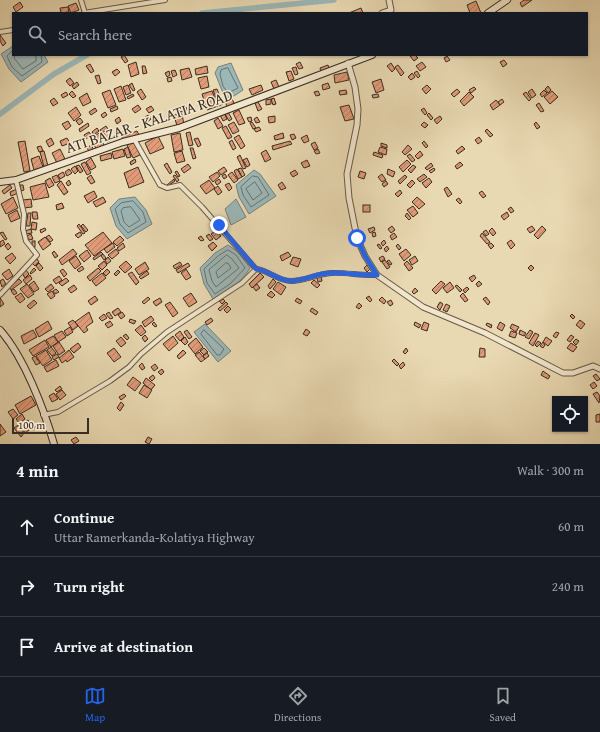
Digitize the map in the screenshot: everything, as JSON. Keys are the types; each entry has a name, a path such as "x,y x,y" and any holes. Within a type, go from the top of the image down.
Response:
{"main road":[{"path":"489,12 507,0"},
{"name":"ATI BAZAR - KALATIA ROAD","path":"0,182 16,180 134,139 179,128 369,56"},
{"path":"0,330 8,339 26,371 54,444"}],"street":[{"path":"81,0 84,12"},
{"path":"90,12 165,0"},
{"path":"385,12 391,10 388,0"},
{"path":"0,32 12,30"},
{"path":"348,63 355,87 358,109 357,125 346,174 349,198 357,238 365,256 377,275 423,307 496,338 563,373 573,373 593,366 600,369"},
{"path":"134,139 160,185 167,188 180,185 212,217 256,269 261,269 283,280 292,281 328,273 345,272 377,275"},
{"path":"0,295 37,255 26,241 23,229 24,214 16,180"},
{"path":"43,415 58,412 110,381 129,367 141,354 168,332 242,283 256,269"}],"water":[{"path":"12,47 12,56 45,56 48,62 21,82 9,69 1,54"},
{"path":"231,63 243,90 234,96 225,98 215,73 218,67"},
{"path":"254,170 260,174 276,196 249,214 239,197 236,185"},
{"path":"135,197 146,210 152,224 127,239 116,226 110,208 119,199"},
{"path":"236,199 246,217 231,225 225,209"},
{"path":"228,245 238,252 250,268 235,285 216,299 213,299 204,284 200,268 215,253"},
{"path":"205,324 231,351 218,362 194,332"}],"building":[{"path":"524,0 532,0 522,7 520,3"},
{"path":"476,1 481,12 470,12 467,5"},
{"path":"20,2 23,7 16,12 13,7"},
{"path":"76,3 79,10 71,12 68,6"},
{"path":"68,7 69,12 61,12 60,8"},
{"path":"361,8 363,12 351,12"},
{"path":"0,35 6,43 3,46 0,41"},
{"path":"125,56 128,61 125,63 121,57"},
{"path":"410,56 416,56 418,58 414,61"},
{"path":"447,56 450,60 446,62 444,58"},
{"path":"504,60 507,64 503,67 500,62"},
{"path":"136,62 139,74 131,77 128,65"},
{"path":"300,62 303,68 299,69 296,64"},
{"path":"422,62 426,67 420,71 416,66"},
{"path":"391,63 395,69 392,72 387,66"},
{"path":"90,64 94,71 91,73 86,66"},
{"path":"328,65 329,69 321,72 320,68"},
{"path":"398,65 404,73 401,76 395,67"},
{"path":"142,66 145,66 147,73 143,74"},
{"path":"207,66 208,73 196,75 195,69"},
{"path":"296,67 298,74 295,75 292,68"},
{"path":"189,68 192,77 182,80 180,70"},
{"path":"117,69 120,72 115,76 112,72"},
{"path":"175,70 177,75 173,77 171,71"},
{"path":"169,71 170,75 167,77 165,73"},
{"path":"291,71 294,79 289,81 286,72"},
{"path":"417,71 420,76 418,78 414,73"},
{"path":"347,72 349,80 335,83 334,75"},
{"path":"412,73 415,77 411,80 408,77"},
{"path":"99,75 101,83 98,84 95,76"},
{"path":"207,76 209,87 201,89 198,78"},
{"path":"171,77 172,81 168,82 167,78"},
{"path":"70,78 74,83 70,86 66,81"},
{"path":"381,79 384,90 376,93 372,82"},
{"path":"276,80 279,87 274,89 271,82"},
{"path":"77,82 79,85 74,89 72,86"},
{"path":"132,83 135,90 133,91 129,85"},
{"path":"328,83 330,88 323,90 322,85"},
{"path":"128,85 131,93 126,95 123,87"},
{"path":"261,85 263,90 252,95 249,89"},
{"path":"427,85 431,89 426,94 422,89"},
{"path":"121,86 126,100 119,102 114,89"},
{"path":"548,86 551,90 548,93 545,89"},
{"path":"474,87 476,89 471,93 469,90"},
{"path":"141,89 146,97 142,100 137,92"},
{"path":"217,89 223,104 219,106 213,90"},
{"path":"457,89 460,92 454,97 451,94"},
{"path":"532,89 536,95 532,98 528,92"},
{"path":"110,90 116,105 108,108 102,93"},
{"path":"346,90 347,94 340,95 339,91"},
{"path":"544,90 547,93 542,97 540,94"},
{"path":"72,91 76,96 73,98 69,94"},
{"path":"212,91 218,106 207,110 202,94"},
{"path":"318,91 320,95 316,96 314,92"},
{"path":"552,91 558,97 550,104 544,97"},
{"path":"66,92 68,95 63,98 61,95"},
{"path":"469,92 474,97 464,106 460,101"},
{"path":"526,92 531,99 529,101 523,94"},
{"path":"87,93 91,102 83,106 79,98"},
{"path":"133,94 134,96 128,99 127,97"},
{"path":"378,94 379,97 373,98 372,95"},
{"path":"54,98 58,103 53,106 50,101"},
{"path":"274,98 276,104 273,105 271,99"},
{"path":"232,99 235,105 228,108 225,102"},
{"path":"271,99 271,104 266,105 266,100"},
{"path":"502,99 504,102 500,105 498,102"},
{"path":"496,100 500,105 493,110 490,105"},
{"path":"258,102 262,109 258,111 255,103"},
{"path":"539,103 544,111 541,112 536,105"},
{"path":"138,105 141,109 135,113 132,109"},
{"path":"349,105 354,119 345,121 340,107"},
{"path":"117,106 118,109 111,112 110,109"},
{"path":"151,106 154,110 149,113 146,109"},
{"path":"76,107 81,115 74,121 68,113"},
{"path":"186,107 187,111 180,112 179,109"},
{"path":"95,108 97,111 91,115 89,112"},
{"path":"424,108 427,113 425,115 421,110"},
{"path":"239,110 245,123 239,125 233,113"},
{"path":"105,112 107,115 103,118 101,115"},
{"path":"228,112 232,119 229,121 225,114"},
{"path":"224,113 227,119 223,121 220,115"},
{"path":"429,113 433,118 431,120 427,115"},
{"path":"182,114 184,125 177,126 174,115"},
{"path":"148,115 151,119 147,122 144,118"},
{"path":"275,116 275,122 269,123 268,117"},
{"path":"440,116 442,119 437,124 434,120"},
{"path":"119,117 121,121 117,124 115,120"},
{"path":"251,117 252,121 249,122 247,118"},
{"path":"257,117 260,122 256,123 254,119"},
{"path":"80,118 83,122 79,125 76,121"},
{"path":"218,118 223,126 218,129 214,121"},
{"path":"68,121 71,126 66,130 62,124"},
{"path":"234,122 239,131 233,134 228,125"},
{"path":"252,122 256,128 253,129 250,123"},
{"path":"424,122 428,125 425,128 421,125"},
{"path":"536,122 540,127 537,129 534,124"},
{"path":"88,123 89,126 80,132 79,129"},
{"path":"106,126 108,129 102,133 100,130"},
{"path":"226,126 232,137 228,139 222,128"},
{"path":"259,127 261,130 256,132 254,129"},
{"path":"97,128 99,131 94,135 92,132"},
{"path":"487,129 493,135 490,137 485,131"},
{"path":"125,131 126,134 121,136 120,133"},
{"path":"137,131 139,135 123,141 122,137"},
{"path":"89,132 91,135 86,139 84,135"},
{"path":"107,132 111,140 107,142 103,135"},
{"path":"190,132 193,145 189,146 186,133"},
{"path":"99,133 103,139 98,142 95,136"},
{"path":"180,133 183,150 174,152 171,135"},
{"path":"283,133 284,138 275,140 274,136"},
{"path":"294,134 296,138 292,140 290,135"},
{"path":"239,135 245,146 241,149 234,138"},
{"path":"307,135 309,141 304,143 301,138"},
{"path":"158,136 164,148 150,154 145,143"},
{"path":"479,137 482,141 478,144 475,140"},
{"path":"51,138 54,144 49,147 46,141"},
{"path":"67,138 70,143 62,146 60,141"},
{"path":"198,138 201,145 198,147 194,139"},
{"path":"232,140 236,148 233,150 229,142"},
{"path":"25,141 30,171 24,172 18,142"},
{"path":"102,141 104,145 97,150 94,145"},
{"path":"290,141 292,144 273,150 272,146"},
{"path":"424,141 428,146 426,148 422,143"},
{"path":"134,142 140,155 133,158 127,145"},
{"path":"315,142 318,148 314,150 311,144"},
{"path":"381,143 387,145 387,148 381,146"},
{"path":"91,145 94,150 90,153 87,148"},
{"path":"408,145 412,149 405,155 402,152"},
{"path":"41,146 43,151 39,152 37,147"},
{"path":"462,146 465,149 458,154 456,151"},
{"path":"128,147 131,157 127,158 124,149"},
{"path":"380,147 387,149 386,155 378,152"},
{"path":"190,148 193,148 196,158 193,159"},
{"path":"60,149 65,159 57,163 52,153"},
{"path":"123,149 125,156 114,159 112,152"},
{"path":"318,149 320,153 316,154 314,151"},
{"path":"266,150 271,159 265,162 261,153"},
{"path":"44,151 48,166 44,167 40,152"},
{"path":"182,151 185,161 177,163 174,153"},
{"path":"420,151 423,155 418,159 415,156"},
{"path":"374,152 383,155 382,158 373,155"},
{"path":"111,153 112,158 101,161 100,156"},
{"path":"410,154 415,160 412,162 407,156"},
{"path":"240,155 246,168 243,169 237,157"},
{"path":"39,156 43,167 34,170 31,159"},
{"path":"91,158 96,167 91,170 86,162"},
{"path":"247,158 250,165 247,167 243,160"},
{"path":"135,159 136,162 131,165 130,162"},
{"path":"307,160 310,166 304,168 301,163"},
{"path":"407,160 411,164 403,172 399,167"},
{"path":"85,162 91,173 87,175 81,164"},
{"path":"460,162 463,165 457,169 455,166"},
{"path":"167,163 172,172 170,174 164,165"},
{"path":"431,163 433,166 427,170 425,168"},
{"path":"188,164 191,168 184,173 181,169"},
{"path":"79,165 83,171 80,173 76,166"},
{"path":"413,165 416,167 411,173 408,170"},
{"path":"75,166 78,171 75,174 71,169"},
{"path":"138,167 144,182 129,188 124,173"},
{"path":"224,167 227,171 221,175 218,171"},
{"path":"241,168 245,175 242,177 238,169"},
{"path":"434,168 435,170 431,173 429,171"},
{"path":"69,169 72,173 67,176 65,172"},
{"path":"237,169 242,177 238,179 234,171"},
{"path":"388,169 395,172 393,177 387,174"},
{"path":"295,170 298,174 293,177 290,173"},
{"path":"177,171 180,176 178,177 175,172"},
{"path":"360,171 366,173 364,179 358,177"},
{"path":"63,172 65,176 60,179 58,175"},
{"path":"217,172 220,176 213,182 209,177"},
{"path":"232,172 238,180 234,183 228,175"},
{"path":"225,174 227,177 224,179 222,176"},
{"path":"382,174 386,180 382,182 378,177"},
{"path":"424,174 427,177 420,182 417,179"},
{"path":"57,175 60,181 55,183 52,177"},
{"path":"91,175 95,182 91,184 87,178"},
{"path":"175,175 179,180 177,182 173,176"},
{"path":"405,175 407,177 400,184 398,181"},
{"path":"50,178 54,185 49,188 45,181"},
{"path":"429,178 432,182 426,188 422,183"},
{"path":"174,179 175,181 168,186 167,185"},
{"path":"219,179 221,182 217,185 215,182"},
{"path":"69,180 71,184 68,186 66,183"},
{"path":"209,180 215,188 206,194 200,186"},
{"path":"412,180 415,183 410,188 407,185"},
{"path":"61,181 68,192 64,195 57,185"},
{"path":"386,181 388,184 384,187 382,184"},
{"path":"282,182 286,188 281,190 278,185"},
{"path":"45,183 49,197 33,200 30,187"},
{"path":"229,183 232,188 229,191 225,185"},
{"path":"10,185 12,188 4,194 2,191"},
{"path":"20,185 23,185 24,190 21,191"},
{"path":"218,186 222,192 218,195 214,189"},
{"path":"447,187 452,194 448,197 444,189"},
{"path":"17,189 18,193 11,196 10,192"},
{"path":"400,190 402,193 398,197 395,194"},
{"path":"94,191 97,197 88,203 84,196"},
{"path":"482,191 486,196 483,198 479,193"},
{"path":"13,197 18,208 6,214 1,204"},
{"path":"103,197 106,202 96,207 93,202"},
{"path":"417,197 425,204 419,209 412,202"},
{"path":"459,198 462,202 460,204 456,200"},
{"path":"31,199 32,207 24,208 23,200"},
{"path":"62,203 64,208 57,210 56,205"},
{"path":"363,205 370,205 370,212 363,212"},
{"path":"413,206 418,213 413,217 407,210"},
{"path":"511,207 514,211 511,213 508,209"},
{"path":"17,210 20,218 11,222 8,215"},
{"path":"32,212 37,212 38,219 33,219"},
{"path":"507,212 509,216 504,220 501,216"},
{"path":"28,213 31,213 30,226 26,226"},
{"path":"407,213 411,218 409,220 405,216"},
{"path":"32,222 37,223 36,230 31,229"},
{"path":"79,224 85,233 83,234 77,226"},
{"path":"83,224 88,230 86,232 81,226"},
{"path":"392,226 395,230 391,233 388,229"},
{"path":"532,226 535,230 530,233 527,229"},
{"path":"542,226 546,230 538,239 534,235"},
{"path":"374,227 375,230 370,233 368,229"},
{"path":"45,228 46,230 41,233 40,230"},
{"path":"492,228 496,233 493,236 489,231"},
{"path":"31,229 32,233 26,234 25,231"},
{"path":"216,230 221,236 216,240 211,234"},
{"path":"486,230 489,234 486,236 483,232"},
{"path":"3,232 7,239 5,240 0,233"},
{"path":"80,232 82,235 78,238 75,235"},
{"path":"103,232 112,243 94,256 85,245"},
{"path":"375,232 376,236 373,237 372,233"},
{"path":"394,233 397,237 392,240 390,236"},
{"path":"482,233 490,242 487,244 480,236"},
{"path":"31,234 33,239 29,240 27,236"},
{"path":"209,234 213,239 210,241 206,236"},
{"path":"49,235 53,240 50,242 46,237"},
{"path":"120,236 124,240 117,246 113,242"},
{"path":"201,236 204,240 201,241 198,238"},
{"path":"45,237 51,244 43,250 38,242"},
{"path":"3,240 5,244 0,247 0,242"},
{"path":"384,240 386,243 383,246 381,243"},
{"path":"511,240 515,245 511,249 507,243"},
{"path":"32,241 35,241 35,247 32,247"},
{"path":"213,242 217,246 212,251 208,246"},
{"path":"8,243 11,247 8,250 5,246"},
{"path":"113,243 115,247 107,253 104,249"},
{"path":"123,243 125,247 119,251 117,248"},
{"path":"491,243 494,246 491,249 488,245"},
{"path":"379,244 382,248 380,249 377,245"},
{"path":"398,244 401,248 399,250 396,246"},
{"path":"387,246 389,249 386,252 384,249"},
{"path":"73,249 77,254 62,265 59,260"},
{"path":"116,249 119,253 112,259 108,255"},
{"path":"406,249 411,255 404,261 399,254"},
{"path":"87,250 91,256 84,262 79,256"},
{"path":"54,251 58,256 55,258 52,253"},
{"path":"101,252 103,254 94,260 93,258"},
{"path":"288,252 291,256 282,261 280,256"},
{"path":"12,253 16,258 10,264 5,258"},
{"path":"103,254 106,258 104,260 101,256"},
{"path":"76,256 81,264 75,269 69,261"},
{"path":"383,256 385,259 381,262 379,258"},
{"path":"415,256 418,261 412,265 409,260"},
{"path":"108,257 111,261 107,264 105,260"},
{"path":"293,257 301,259 298,267 290,264"},
{"path":"37,259 39,262 35,266 32,263"},
{"path":"385,260 390,267 387,269 382,262"},
{"path":"389,260 392,264 390,265 387,261"},
{"path":"104,261 107,265 102,270 98,266"},
{"path":"126,261 132,267 125,273 119,267"},
{"path":"407,261 413,268 409,271 404,264"},
{"path":"145,262 149,269 139,275 135,269"},
{"path":"180,262 182,265 175,269 173,266"},
{"path":"39,263 43,268 40,271 36,266"},
{"path":"188,263 190,266 178,273 176,270"},
{"path":"367,265 370,269 367,272 364,268"},
{"path":"531,265 534,268 531,271 528,268"},
{"path":"82,266 84,269 79,272 77,270"},
{"path":"34,268 36,270 31,274 30,273"},
{"path":"98,268 101,271 90,281 87,277"},
{"path":"9,269 13,276 7,280 2,274"},
{"path":"63,269 67,274 64,277 60,271"},
{"path":"107,269 110,272 106,276 103,273"},
{"path":"186,269 191,277 186,280 181,273"},
{"path":"26,270 29,274 25,278 22,273"},
{"path":"118,270 120,272 116,276 114,274"},
{"path":"147,271 149,274 141,279 139,277"},
{"path":"132,272 139,282 136,285 128,274"},
{"path":"102,273 106,278 96,286 92,281"},
{"path":"260,273 264,277 252,288 249,284"},
{"path":"30,275 32,279 26,284 23,280"},
{"path":"474,275 476,278 472,282 469,278"},
{"path":"59,276 62,280 56,284 53,280"},
{"path":"321,276 322,281 318,282 317,278"},
{"path":"66,278 69,281 62,286 59,283"},
{"path":"3,279 6,284 2,287 0,281"},
{"path":"19,279 22,282 11,290 9,287"},
{"path":"273,279 276,282 270,289 268,286"},
{"path":"314,280 320,285 317,288 311,283"},
{"path":"34,281 39,289 34,292 29,285"},
{"path":"441,281 445,284 436,294 432,290"},
{"path":"479,281 482,284 478,287 476,284"},
{"path":"278,282 286,287 281,295 273,289"},
{"path":"450,282 454,288 447,293 443,288"},
{"path":"27,284 34,294 28,298 20,289"},
{"path":"51,284 54,288 48,292 45,289"},
{"path":"257,284 260,288 256,291 253,287"},
{"path":"74,285 77,289 71,293 68,289"},
{"path":"457,285 462,290 460,292 455,286"},
{"path":"467,287 469,289 465,293 463,290"},
{"path":"415,288 418,291 414,294 412,292"},
{"path":"14,289 17,293 14,295 11,291"},
{"path":"56,289 59,292 55,294 53,291"},
{"path":"52,291 55,296 51,299 47,294"},
{"path":"271,291 275,295 272,298 267,295"},
{"path":"21,293 25,299 20,303 15,297"},
{"path":"191,293 197,302 189,307 183,298"},
{"path":"463,293 468,300 465,302 460,296"},
{"path":"95,296 98,300 91,305 88,301"},
{"path":"369,296 372,300 370,302 366,298"},
{"path":"148,297 150,299 144,304 142,302"},
{"path":"382,297 386,301 384,304 379,300"},
{"path":"486,297 490,302 488,305 483,299"},
{"path":"0,298 4,304 0,307"},
{"path":"160,298 162,302 156,306 153,302"},
{"path":"297,298 302,301 300,304 295,301"},
{"path":"223,299 225,301 222,304 219,301"},
{"path":"34,300 37,303 30,309 27,306"},
{"path":"391,300 393,304 390,306 387,302"},
{"path":"170,302 178,313 173,317 165,305"},
{"path":"226,302 228,304 220,311 218,309"},
{"path":"440,302 443,304 440,310 437,307"},
{"path":"359,303 362,306 359,309 356,307"},
{"path":"446,304 450,306 447,312 443,310"},
{"path":"228,306 231,309 227,313 224,310"},
{"path":"118,308 121,312 115,316 112,312"},
{"path":"312,308 318,312 316,315 310,311"},
{"path":"89,312 93,322 86,327 88,330 84,333 75,322"},
{"path":"109,312 113,318 110,319 106,314"},
{"path":"122,312 125,316 121,319 118,315"},
{"path":"104,314 107,318 102,321 99,318"},
{"path":"572,314 575,317 573,319 570,316"},
{"path":"151,316 154,320 145,327 142,322"},
{"path":"211,318 213,321 207,325 205,322"},
{"path":"130,319 136,321 134,324 129,322"},
{"path":"73,320 78,326 73,330 68,323"},
{"path":"580,320 585,324 581,329 576,325"},
{"path":"48,321 52,329 39,337 35,329"},
{"path":"110,321 113,325 108,328 105,324"},
{"path":"154,322 157,326 155,327 152,324"},
{"path":"415,322 421,325 419,328 414,325"},
{"path":"424,322 429,324 427,331 421,329"},
{"path":"500,322 505,325 502,331 497,328"},
{"path":"487,323 492,325 491,328 486,325"},
{"path":"512,324 519,327 516,332 510,328"},
{"path":"141,325 146,332 141,336 135,330"},
{"path":"70,327 73,332 67,336 64,331"},
{"path":"306,329 310,332 307,336 303,334"},
{"path":"33,330 37,337 24,344 21,336"},
{"path":"187,330 192,337 189,339 184,332"},
{"path":"520,330 526,333 524,336 519,334"},
{"path":"530,330 533,332 529,339 525,337"},
{"path":"62,331 66,337 58,342 54,335"},
{"path":"180,331 184,337 180,341 175,335"},
{"path":"511,331 517,333 515,338 509,336"},
{"path":"556,332 559,333 556,338 553,336"},
{"path":"535,333 539,335 533,346 529,343"},
{"path":"126,334 129,338 127,340 123,336"},
{"path":"145,335 148,339 145,342 142,338"},
{"path":"571,335 574,337 570,342 567,340"},
{"path":"53,336 58,342 51,347 46,340"},
{"path":"173,336 178,343 169,351 163,344"},
{"path":"121,337 126,343 121,347 116,341"},
{"path":"185,337 188,342 185,345 181,341"},
{"path":"546,337 552,341 548,346 543,342"},
{"path":"196,338 203,347 195,354 188,345"},
{"path":"576,339 579,341 576,345 573,342"},
{"path":"45,340 49,347 33,356 29,350"},
{"path":"538,341 541,343 537,347 535,345"},
{"path":"59,342 65,351 59,355 53,346"},
{"path":"543,342 545,345 543,348 540,346"},
{"path":"78,343 81,347 74,353 70,349"},
{"path":"571,343 577,347 573,352 567,348"},
{"path":"51,347 56,353 52,356 47,350"},
{"path":"114,348 121,357 114,362 107,353"},
{"path":"204,348 208,352 204,355 200,351"},
{"path":"406,348 408,351 405,354 403,352"},
{"path":"480,348 485,349 485,357 479,357"},
{"path":"46,350 52,360 43,366 36,356"},
{"path":"69,350 74,357 67,362 66,360 62,363 59,358"},
{"path":"183,350 186,353 179,359 177,356"},
{"path":"199,352 205,359 201,362 195,355"},
{"path":"207,353 209,356 205,359 203,356"},
{"path":"57,354 59,357 54,360 52,357"},
{"path":"35,356 40,363 36,365 32,358"},
{"path":"394,359 399,364 397,366 392,361"},
{"path":"56,360 59,366 47,372 44,367"},
{"path":"403,362 405,365 401,369 399,366"},
{"path":"142,363 145,368 142,370 139,366"},
{"path":"155,364 158,368 154,371 151,367"},
{"path":"162,369 164,372 161,375 158,372"},
{"path":"543,371 550,376 548,379 541,375"},
{"path":"596,374 600,379 597,381 593,376"},
{"path":"153,375 155,378 152,381 149,378"},
{"path":"133,377 141,383 135,391 127,385"},
{"path":"146,378 155,385 151,390 143,383"},
{"path":"594,382 597,386 593,389 590,385"},
{"path":"144,385 152,390 147,398 139,393"},
{"path":"60,386 62,389 57,392 55,390"},
{"path":"62,390 66,395 60,400 56,394"},
{"path":"597,392 600,396 599,403 593,394"},
{"path":"54,393 58,399 52,402 49,396"},
{"path":"124,394 126,396 121,400 119,397"},
{"path":"31,396 36,405 20,414 15,405"},
{"path":"121,402 124,405 120,411 117,408"},
{"path":"13,409 18,415 13,419 8,412"},
{"path":"22,414 25,419 19,423 16,419"},
{"path":"600,414 600,422 596,422 596,415"},
{"path":"28,420 33,427 25,433 20,426"},
{"path":"0,424 6,432 0,436"},
{"path":"37,424 39,427 36,430 34,426"},
{"path":"18,425 24,433 21,437 14,428"},
{"path":"76,437 79,441 74,444 71,440"},
{"path":"148,437 152,439 149,444 145,442"}],"waterway":[{"path":"212,12 334,0"},
{"path":"0,114 54,74 85,56"}],"route":[{"path":"219,225 236,243 256,269 261,269 283,280 292,281 328,273 345,272 377,275 365,256 357,238"}]}
